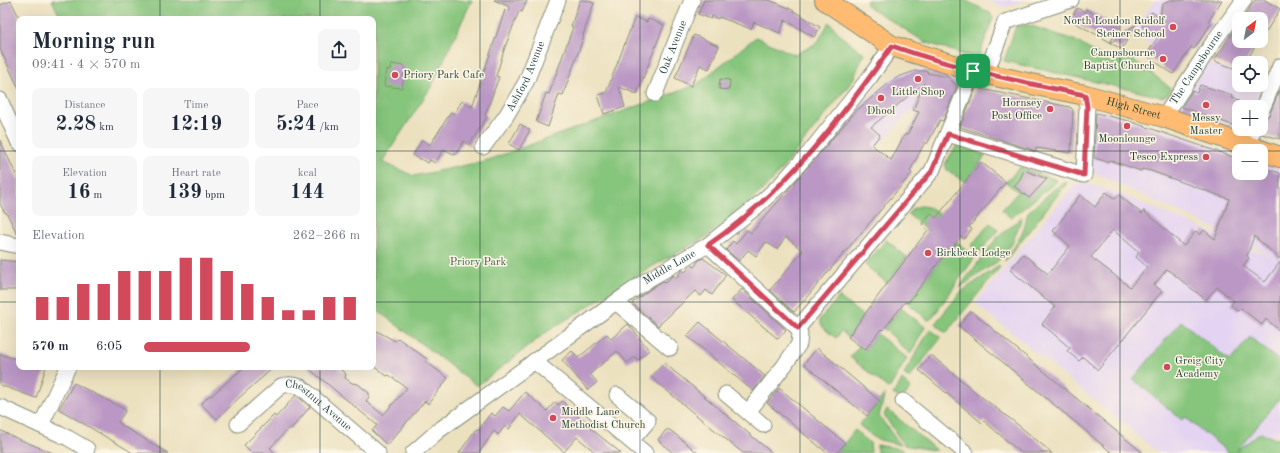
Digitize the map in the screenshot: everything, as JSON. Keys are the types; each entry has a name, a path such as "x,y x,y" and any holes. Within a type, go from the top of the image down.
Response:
{"main road":[{"name":"High Street","path":"825,0 892,46 979,72 1085,95 1164,117 1251,138 1280,157"}],"street":[{"name":"Ashford Avenue","path":"483,147 506,116 526,82 558,0"},
{"name":"Oak Avenue","path":"655,94 692,0"},
{"path":"798,328 932,171 948,134 1005,22 1071,0"},
{"name":"The Campsbourne","path":"1164,117 1214,41 1244,0"},
{"name":"Middle Lane","path":"421,451 445,425 649,279 708,245 756,207 781,184 836,120 892,46"},
{"path":"1266,100 1280,66"},
{"path":"948,134 1084,175 1087,106 1085,95"},
{"path":"0,100 16,135"},
{"path":"0,242 16,245"},
{"path":"708,245 798,328 800,334 799,344 748,412"},
{"path":"616,302 670,348"},
{"path":"534,361 645,453"},
{"path":"41,425 67,370"},
{"name":"Chestnut Avenue","path":"238,424 281,386 294,385 301,387 378,453"},
{"path":"726,394 763,425"},
{"path":"617,395 648,421 631,441"},
{"path":"903,401 966,453"},
{"path":"0,407 41,425 87,449"}],"shaded area":[{"path":"984,0 1026,0 1004,7"},
{"name":"North London Rudolf Steiner School","path":"1155,0 1178,0 1213,23 1194,49 1191,47 1180,63 1132,32"},
{"path":"1209,63 1232,70 1232,92 1268,92 1268,80 1280,84 1280,140 1265,136 1268,136 1268,100 1232,100 1232,127 1181,111 1178,108 1179,103"},
{"path":"915,70 922,70 949,76 958,86 942,123 910,111 873,152 841,126 857,107 887,82 897,75"},
{"name":"Greig City Academy","path":"1094,109 1155,127 1232,153 1232,180 1268,180 1268,165 1280,169 1280,429 1272,438 1260,433 1235,453 1159,453 975,303 1075,184 1079,182 1110,190 1273,258 1252,246 1097,174 1090,165"}],"green space":[{"name":"Priory Park","path":"52,0 472,0 431,87 382,162 414,176 485,161 696,85 756,37 795,55 818,42 829,22 843,38 864,53 853,80 773,180 749,203 706,237 653,266 548,331 477,386 376,309 376,16 60,16"},
{"path":"867,0 965,0 990,13 993,18 978,59 925,42 866,5"},
{"path":"1028,25 1074,40 1113,64 1125,54 1171,89 1168,94 1162,97 1004,61 1016,26"},
{"path":"957,145 986,155 965,182 947,170 945,164"},
{"path":"1020,167 1057,180 1011,218 1002,210 1018,192 1006,182"},
{"path":"1065,182 1067,183 1005,261 1024,229 1028,212 1059,185"},
{"path":"920,206 929,208 940,215 927,231 908,214 912,209"},
{"path":"1022,217 1012,244 998,261 959,288 997,238"},
{"path":"990,223 998,230 979,253 971,246"},
{"path":"886,240 907,257 887,283 865,265"},
{"path":"957,242 975,257 937,311 931,319 928,320 908,303 950,247 952,248"},
{"path":"999,266 1000,267 946,333 936,325 937,321 962,291"},
{"path":"839,297 863,316 848,337 841,331 836,338 823,327 820,319"},
{"path":"901,308 925,327 911,353 909,353 884,329"},
{"path":"1181,321 1230,361 1250,337 1280,362 1280,398 1236,451 1260,433 1276,439 1280,435 1280,453 1229,453 1185,417 1182,420 1133,379"},
{"path":"930,329 941,338 909,378 904,374"},
{"path":"877,334 907,358 889,389 850,357 860,345 866,350"},
{"path":"902,380 911,388 902,399 893,394"},
{"path":"885,394 879,416 900,445 876,439 859,425"},
{"path":"887,409 937,451 904,445 884,415"},
{"path":"855,430 870,443 871,453 837,453"},
{"path":"877,445 902,449 905,453 877,453"}],"building":[{"path":"494,0 527,0 522,12 519,11 505,47 496,76 499,77 485,115 487,117 469,145 464,141 455,155 444,149 435,163 430,160 428,163 413,155 422,140 430,145 451,112 454,114 462,101 472,107 505,10 509,11 510,7"},
{"path":"580,0 594,3 563,95 559,94 548,127 536,122 546,93 549,94 573,27 571,26"},
{"path":"704,0 769,0 789,8 820,27 814,37 785,20 780,33 754,22 751,29 719,17 718,19 712,16 711,19 698,14"},
{"name":"North London Rudolf Steiner School","path":"1170,0 1222,0 1208,22 1211,24 1194,49 1191,47 1173,74 1146,55 1158,37 1142,27 1145,18 1152,12 1160,17 1162,5"},
{"path":"1255,0 1265,0 1280,9 1268,29 1268,12 1247,12"},
{"path":"11,1 18,16 16,16 16,83 0,49 0,5"},
{"path":"1077,8 1085,12 1086,9 1120,28 1110,42 1070,20"},
{"path":"635,17 647,22 648,19 664,25 637,94 619,87 625,107 604,114 598,95 606,93"},
{"path":"1136,24 1122,49 1110,43"},
{"path":"1232,33 1232,48 1254,48 1249,56 1232,56 1232,67 1214,61"},
{"path":"694,35 719,46 709,69 700,65 691,86 675,78"},
{"name":"Priory Park Cafe","path":"391,64 405,66 402,88 384,86 386,70 390,70"},
{"path":"915,71 928,71 927,73 948,77 957,86 943,121 940,120 927,144 925,142 910,171 912,173 794,312 770,290 803,251 786,237 777,249 766,242 756,256 748,250 739,261 726,250 733,241 736,244 747,230 751,233 857,110 898,77","holes":["924,83 913,110 919,112 907,135 905,134 891,160 872,145 880,135 871,127"]},
{"path":"720,79 730,80 729,90 719,89"},
{"path":"1200,85 1233,95 1232,98 1239,100 1232,100 1232,125 1182,107 1192,91 1197,93"},
{"path":"976,88 1070,107 1073,110 1071,153 1036,148 1036,151 960,127"},
{"path":"1280,90 1280,139 1268,136 1269,115"},
{"path":"1096,113 1129,121 1232,157 1232,180 1268,180 1268,169 1280,173 1280,259 1254,236 1247,256 1249,258 1243,266 1265,282 1280,262 1280,331 1266,319 1262,325 1241,308 1238,311 1231,305 1234,301 1217,287 1206,300 1167,269 1154,285 1162,291 1098,370 1083,357 1079,361 1067,351 1070,348 1042,324 1055,307 1010,270 1023,254 1048,274 1070,246 1053,231 1080,195 1095,207 1106,192 1115,199 1119,195 1142,214 1144,211 1184,246 1196,231 1200,235 1204,230 1215,239 1229,199 1151,171 1142,169 1141,171 1109,160 1108,162 1094,158","holes":["1113,230 1139,252 1136,257 1147,267 1130,287 1091,257"]},
{"path":"520,124 530,130 519,150 509,144"},
{"path":"0,140 16,175 16,231 0,204"},
{"name":"Birkbeck Lodge","path":"981,162 1006,182 969,227 972,229 964,239 961,236 952,249 950,247 908,303 905,302 865,350 848,337 928,230 922,224 931,213 936,218"},
{"path":"1024,170 1047,179 1029,198 1014,186 1020,179"},
{"path":"703,258 726,275 712,295 706,290 701,296 695,291 658,326 632,303 656,285 663,281 665,283 673,275 676,278 682,270 685,272 692,265 694,267 699,260"},
{"path":"0,260 16,262 16,290 0,290"},
{"path":"742,289 786,330 778,339 732,300"},
{"path":"971,311 1143,453 1112,453 959,326"},
{"path":"700,322 765,376 753,391 687,336"},
{"path":"628,324 649,350 638,360 635,357 627,363 617,351 590,374 597,382 588,390 562,360 572,351 578,358 607,334 611,339"},
{"path":"376,331 395,341 398,338 427,359 425,361 448,378 428,404 425,401 387,445 372,431 377,425 311,370 341,370 346,374 345,378 352,383 358,384 369,393 369,397 366,401 383,415 407,388 389,375 387,376 376,368"},
{"path":"817,348 880,401 867,416 804,364"},
{"path":"0,354 16,359 16,370 45,370 36,398 0,385"},
{"path":"931,355 1052,453 1021,453 984,421 982,423 919,370"},
{"path":"664,363 772,453 743,453 691,411 651,377"},
{"path":"241,370 271,370 217,419 201,404 210,395 211,396"},
{"path":"74,383 126,410 118,422 168,453 133,453 59,409"},
{"path":"779,388 845,443 837,453 827,453 767,403"},
{"path":"525,392 547,411 555,402 558,405 562,401 589,427 621,453 596,453 577,437 564,452 520,414 509,429 505,426 498,435 494,431 479,453 459,453 476,429 478,430 491,413 495,416 503,407 509,411"},
{"path":"296,395 310,407 291,429 289,428 270,448 275,453 252,453 244,445 274,415 276,417"},
{"path":"0,430 11,436 53,453 0,453"},
{"path":"666,430 670,430 698,453 673,453 658,440"}],"place":[{"name":"North London Rudolf Steiner School","path":"1173,27"},
{"name":"Campsbourne Baptist Church","path":"1163,59"},
{"name":"Priory Park Cafe","path":"395,75"},
{"name":"Little Shop","path":"918,79"},
{"name":"Dhool","path":"881,98"},
{"name":"Messy Master","path":"1206,105"},
{"name":"Hornsey Post Office","path":"1050,109"},
{"name":"Moonlounge","path":"1127,126"},
{"name":"Tesco Express","path":"1206,157"},
{"name":"Birkbeck Lodge","path":"928,253"},
{"name":"Greig City Academy","path":"1167,367"},
{"name":"Middle Lane Methodist Church","path":"553,418"}],"route":[{"path":"892,46 973,71 1085,95 1087,106 1084,175 948,134 932,171 798,328 708,245 756,207 781,184 836,120 892,46"}]}
